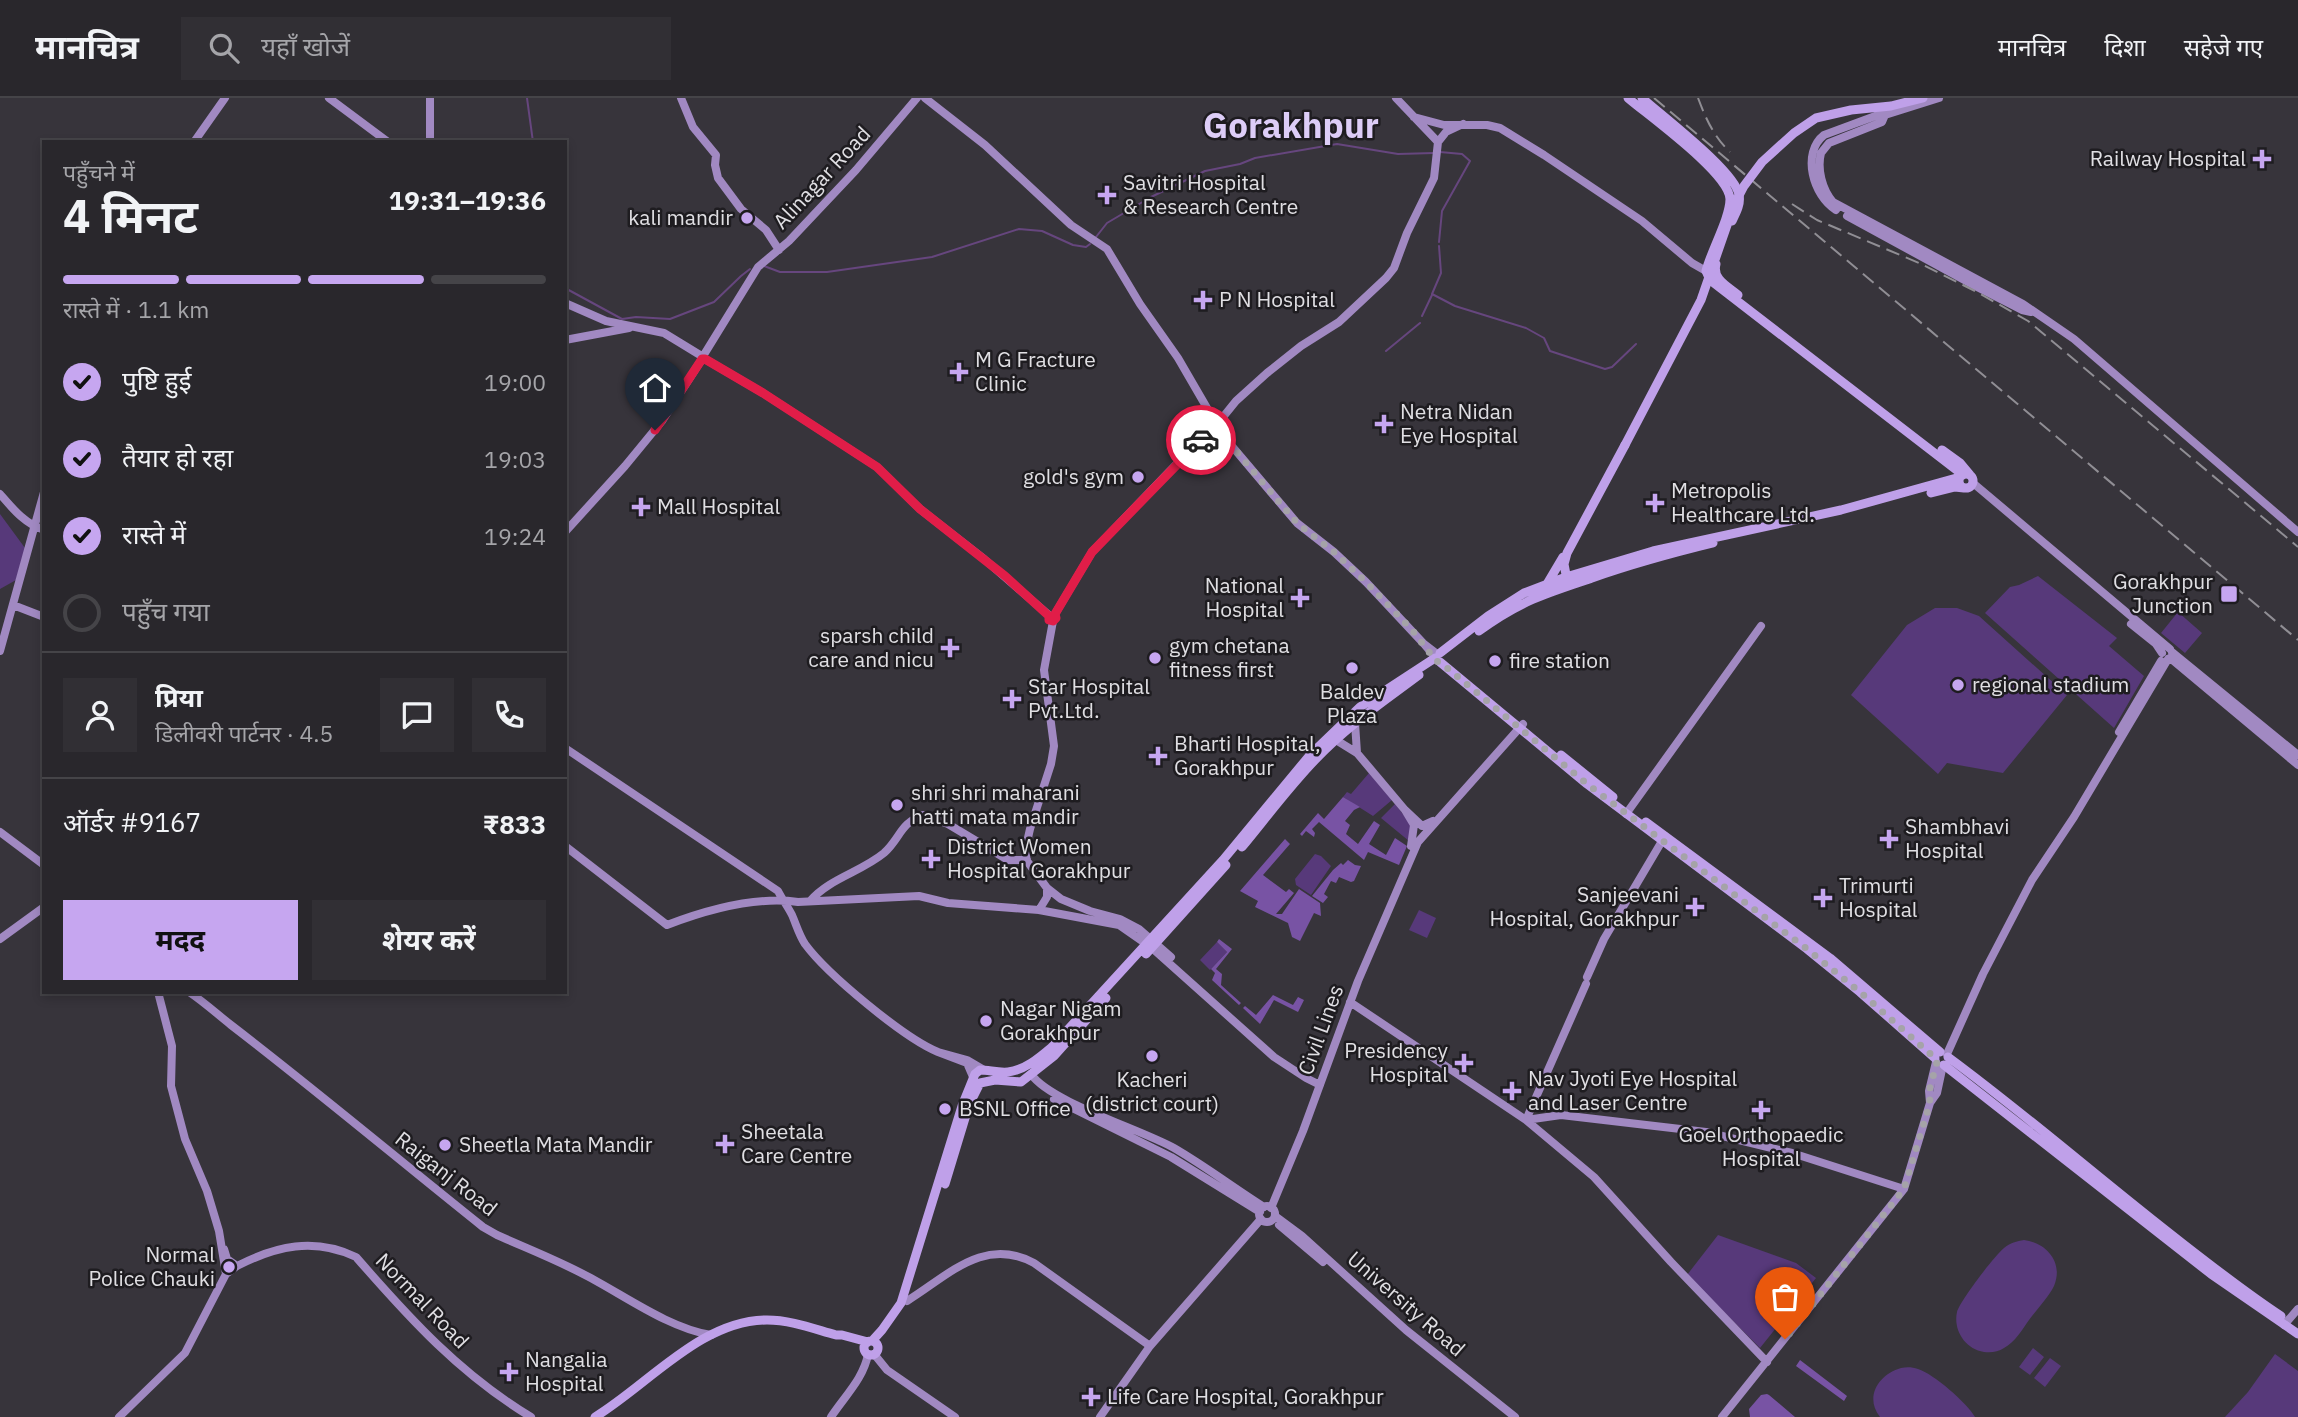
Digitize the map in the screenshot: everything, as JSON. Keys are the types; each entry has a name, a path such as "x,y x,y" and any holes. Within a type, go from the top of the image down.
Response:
{"main road":[{"path":"195,140 225,98"},
{"path":"329,98 385,140"},
{"path":"430,98 430,140"},
{"path":"681,98 693,127 716,155 718,178 741,209 766,230 779,250"},
{"name":"Alinagar Road","path":"567,529 662,421 758,267 779,250 855,172 917,98"},
{"path":"925,98 985,145 1058,214 1107,249 1140,304 1185,369 1216,427 1297,523 1366,582 1439,658 1628,812 1807,949 1942,1058 2000,1095 2119,1194 2298,1334"},
{"path":"1396,98 1414,117 1437,149"},
{"path":"1628,98 1700,158 1723,181 1729,194 1729,207 1706,271"},
{"path":"1642,98 1716,163 1738,188 1738,206 1715,268 1718,279 1960,463 1966,481"},
{"path":"1544,589 1567,553 1623,450 1701,300 1734,205 1744,186 1762,163 1794,133 1816,118 1851,110 1903,104 1923,98"},
{"path":"1939,98 1878,115 1818,139 1812,152 1814,174 1818,190 1825,202 1833,209 1979,288 2022,310 2034,313 2074,339 2298,532"},
{"path":"1414,117 1444,125 1487,125 1507,132 1642,221 1692,263 1706,271 1712,282 1966,481 2298,765"},
{"path":"1151,944 1139,929 1120,919 1061,899 1026,866 1020,851 1041,783 1049,746 1040,669 1052,618 1092,552 1183,457 1216,427 1237,401 1301,346 1339,322 1387,278 1434,178 1437,149 1446,132 1463,124"},
{"path":"567,304 606,321 664,333 784,406 877,467 920,509 1005,576 1052,618"},
{"path":"567,340 632,327"},
{"path":"976,1080 1026,1076 1151,944 1313,762 1355,723 1488,616 1524,593 1544,589 1653,551 1966,481"},
{"path":"0,494 18,515 40,528"},
{"path":"0,651 40,528 42,510"},
{"path":"1567,553 1564,564 1567,581"},
{"path":"13,605 42,616"},
{"path":"1628,812 1761,626"},
{"path":"2167,655 2298,755"},
{"path":"1722,1417 1904,1189 1930,1103 1929,1091 1987,957 2028,877 2075,808 2167,655"},
{"path":"1266,814 1305,760 1360,707 1439,658"},
{"path":"1355,723 1357,753"},
{"name":"Civil Lines","path":"1100,1417 1150,1346 1267,1215 1286,1177 1350,1002 1420,830 1454,803 1520,724"},
{"path":"1336,740 1357,753 1420,830"},
{"path":"567,749 778,891 802,940 817,959 892,1023 928,1048 967,1063 976,1080"},
{"path":"810,901 823,887 885,852 906,824 923,815 948,824 1008,860 1024,860"},
{"path":"0,832 42,864"},
{"path":"1526,1120 1599,947 1664,839"},
{"path":"567,848 667,925 697,913 743,904 783,900 797,902 919,896 948,903 1039,910 1119,925 1151,944 1283,1059 1321,1082"},
{"path":"1039,910 1046,897 1046,885"},
{"path":"0,939 42,908"},
{"path":"159,994 172,1046 171,1086 185,1139 207,1191 227,1259 237,1266"},
{"name":"Raiganj Road","path":"192,994 483,1227 497,1236 586,1275 673,1324 693,1332 711,1335"},
{"path":"1350,1002 1526,1120 1594,1177 1767,1362"},
{"path":"938,1052 967,1060 984,1070"},
{"path":"872,1349 902,1313 908,1301 962,1106 976,1080 977,1072 1010,1072 1026,1076 1055,1094 1173,1148 1267,1215"},
{"path":"1526,1120 1560,1115 1706,1132 1792,1153 1904,1189"},
{"path":"831,1417 868,1370 872,1349 901,1303 942,1184"},
{"name":"University Road","path":"1267,1215 1432,1357 1507,1417"},
{"name":"University Road","path":"1267,1215 1302,1236 1406,1330 1515,1417"},
{"name":"Normal Road","path":"226,1275 256,1256 288,1246 315,1246 356,1257 438,1347 481,1384 531,1417"},
{"path":"119,1417 185,1353 226,1275 224,1249"},
{"path":"908,1301 967,1261 991,1254 1015,1254 1042,1268 1150,1346"},
{"path":"2286,1323 2298,1309"},
{"path":"595,1417 711,1335 745,1322 767,1320 793,1323 842,1335 872,1349 887,1370 955,1417"},
{"path":"2286,1323 2298,1327"}],"shaded area":[{"path":"0,514 25,548 16,580 0,589"},
{"path":"2038,576 2117,638 2109,646 2144,676 2114,728 1985,613 2010,587"},
{"path":"1935,608 1957,608 1979,616 2067,695 2003,773 1947,763 1938,774 1851,695 1907,625"},
{"path":"2178,612 2202,633 2185,653 2161,633"},
{"path":"1369,773 1392,800 1373,816 1343,797 1347,792 1351,794"},
{"path":"1343,797 1360,807 1345,821 1350,825 1346,834 1358,844 1374,821 1380,825 1369,844 1386,855 1395,838 1407,846 1399,865 1368,852 1364,860 1319,822 1312,829 1314,837 1306,831 1302,836 1300,834 1318,813 1324,819"},
{"path":"1395,804 1411,824 1409,841 1381,818"},
{"path":"1285,839 1290,844 1263,875 1286,892 1289,889 1294,893 1276,914 1282,914 1299,889 1320,903 1321,916 1314,913 1300,941 1292,937 1288,923 1255,907 1258,901 1240,891"},
{"path":"1315,854 1331,866 1311,895 1296,885 1295,879"},
{"path":"1348,860 1361,866 1354,881 1339,877 1336,883 1331,881 1324,894 1328,897 1323,903 1312,896 1333,870"},
{"path":"1419,910 1436,918 1427,938 1409,930"},
{"path":"1219,939 1232,949 1216,969 1222,974 1221,985 1241,1003 1239,1005 1212,980 1215,973 1211,969 1227,952 1217,942"},
{"path":"1217,942 1227,952 1210,970 1200,960"},
{"path":"1273,995 1293,1005 1298,997 1304,1000 1298,1012 1274,1000 1260,1024 1243,1008 1245,1006 1256,1015"},
{"path":"1718,1235 1796,1263 1816,1278 1760,1348 1687,1275"},
{"path":"2024,1240 2039,1245 2051,1255 2057,1269 2054,1286 2012,1342 1994,1352 1977,1350 1962,1338 1957,1325 1957,1312 2000,1252 2006,1246"},
{"path":"2033,1348 2044,1357 2030,1375 2019,1367"},
{"path":"2275,1354 2298,1371 2298,1417 2225,1417 2248,1392"},
{"path":"2050,1358 2061,1366 2045,1387 2034,1378"},
{"path":"1800,1360 1847,1396 1844,1401 1796,1366"},
{"path":"1901,1368 1916,1368 1933,1377 1958,1397 1975,1417 1880,1417 1873,1402 1876,1387 1886,1375"},
{"path":"1767,1394 1795,1417 1750,1417 1749,1409 1761,1395"}],"waterway":[{"path":"527,98 533,140"},
{"path":"1096,237 1107,223 1151,197 1205,171 1255,158 1337,144 1398,154 1434,153"},
{"path":"1439,242 1442,211 1470,161 1462,154 1440,152"},
{"path":"764,266 780,272 827,272 932,257 1019,229 1042,231 1073,245 1086,247 1090,244"},
{"path":"1439,246 1441,273 1432,294 1455,306 1526,328 1544,338 1550,351 1605,369 1612,367 1636,344"},
{"path":"567,289 622,319 670,319 714,302 750,269"},
{"path":"1422,316 1432,295"},
{"path":"1386,351 1420,323"}],"railway":[{"path":"1654,98 2298,640"},
{"path":"1698,98 1711,127 1730,152"},
{"path":"1792,204 1817,220 1919,263 2028,321 2298,547"}],"way so far":[{"path":"1201,440 1210,432 1220,432 1297,523 1366,582 1412,630 1436,661 1587,784 1807,949 1935,1058 1937,1062 1929,1091 1930,1103 1904,1189 1785,1339"}],"place":[{"name":"Railway Hospital","path":"2262,159"},
{"name":"Savitri Hospital & Research Centre","path":"1107,195"},
{"name":"kali mandir","path":"747,218"},
{"name":"P N Hospital","path":"1203,300"},
{"name":"M G Fracture Clinic","path":"959,372"},
{"name":"Netra Nidan Eye Hospital","path":"1384,424"},
{"name":"gold's gym","path":"1138,477"},
{"name":"Metropolis Healthcare Ltd.","path":"1655,503"},
{"name":"Mall Hospital","path":"641,507"},
{"name":"Gorakhpur Junction","path":"2229,594"},
{"name":"National Hospital","path":"1300,598"},
{"name":"sparsh child care and nicu","path":"950,648"},
{"name":"gym chetana fitness first","path":"1155,658"},
{"name":"fire station","path":"1495,661"},
{"name":"Baldev Plaza","path":"1352,668"},
{"name":"regional stadium","path":"1958,685"},
{"name":"Star Hospital Pvt.Ltd.","path":"1012,699"},
{"name":"Bharti Hospital, Gorakhpur","path":"1158,756"},
{"name":"shri shri maharani hatti mata mandir","path":"897,805"},
{"name":"Shambhavi Hospital","path":"1889,839"},
{"name":"District Women Hospital Gorakhpur","path":"931,859"},
{"name":"Trimurti Hospital","path":"1823,898"},
{"name":"Sanjeevani Hospital, Gorakhpur","path":"1695,907"},
{"name":"Nagar Nigam Gorakhpur","path":"986,1021"},
{"name":"Kacheri (district court)","path":"1152,1056"},
{"name":"Presidency Hospital","path":"1464,1063"},
{"name":"Nav Jyoti Eye Hospital and Laser Centre","path":"1512,1091"},
{"name":"BSNL Office","path":"945,1109"},
{"name":"Goel Orthopaedic Hospital","path":"1761,1110"},
{"name":"Sheetala Care Centre","path":"725,1144"},
{"name":"Sheetla Mata Mandir","path":"445,1145"},
{"name":"Normal Police Chauki","path":"229,1267"},
{"name":"Nangalia Hospital","path":"509,1372"},
{"name":"Life Care Hospital, Gorakhpur","path":"1091,1397"}],"district":[{"name":"Gorakhpur","path":"1291,126"}],"route":[{"path":"655,430 702,359 705,359 838,440 877,467 920,509 1010,581 1049,616 1051,621 1055,621 1055,614 1092,552 1201,440"}]}
